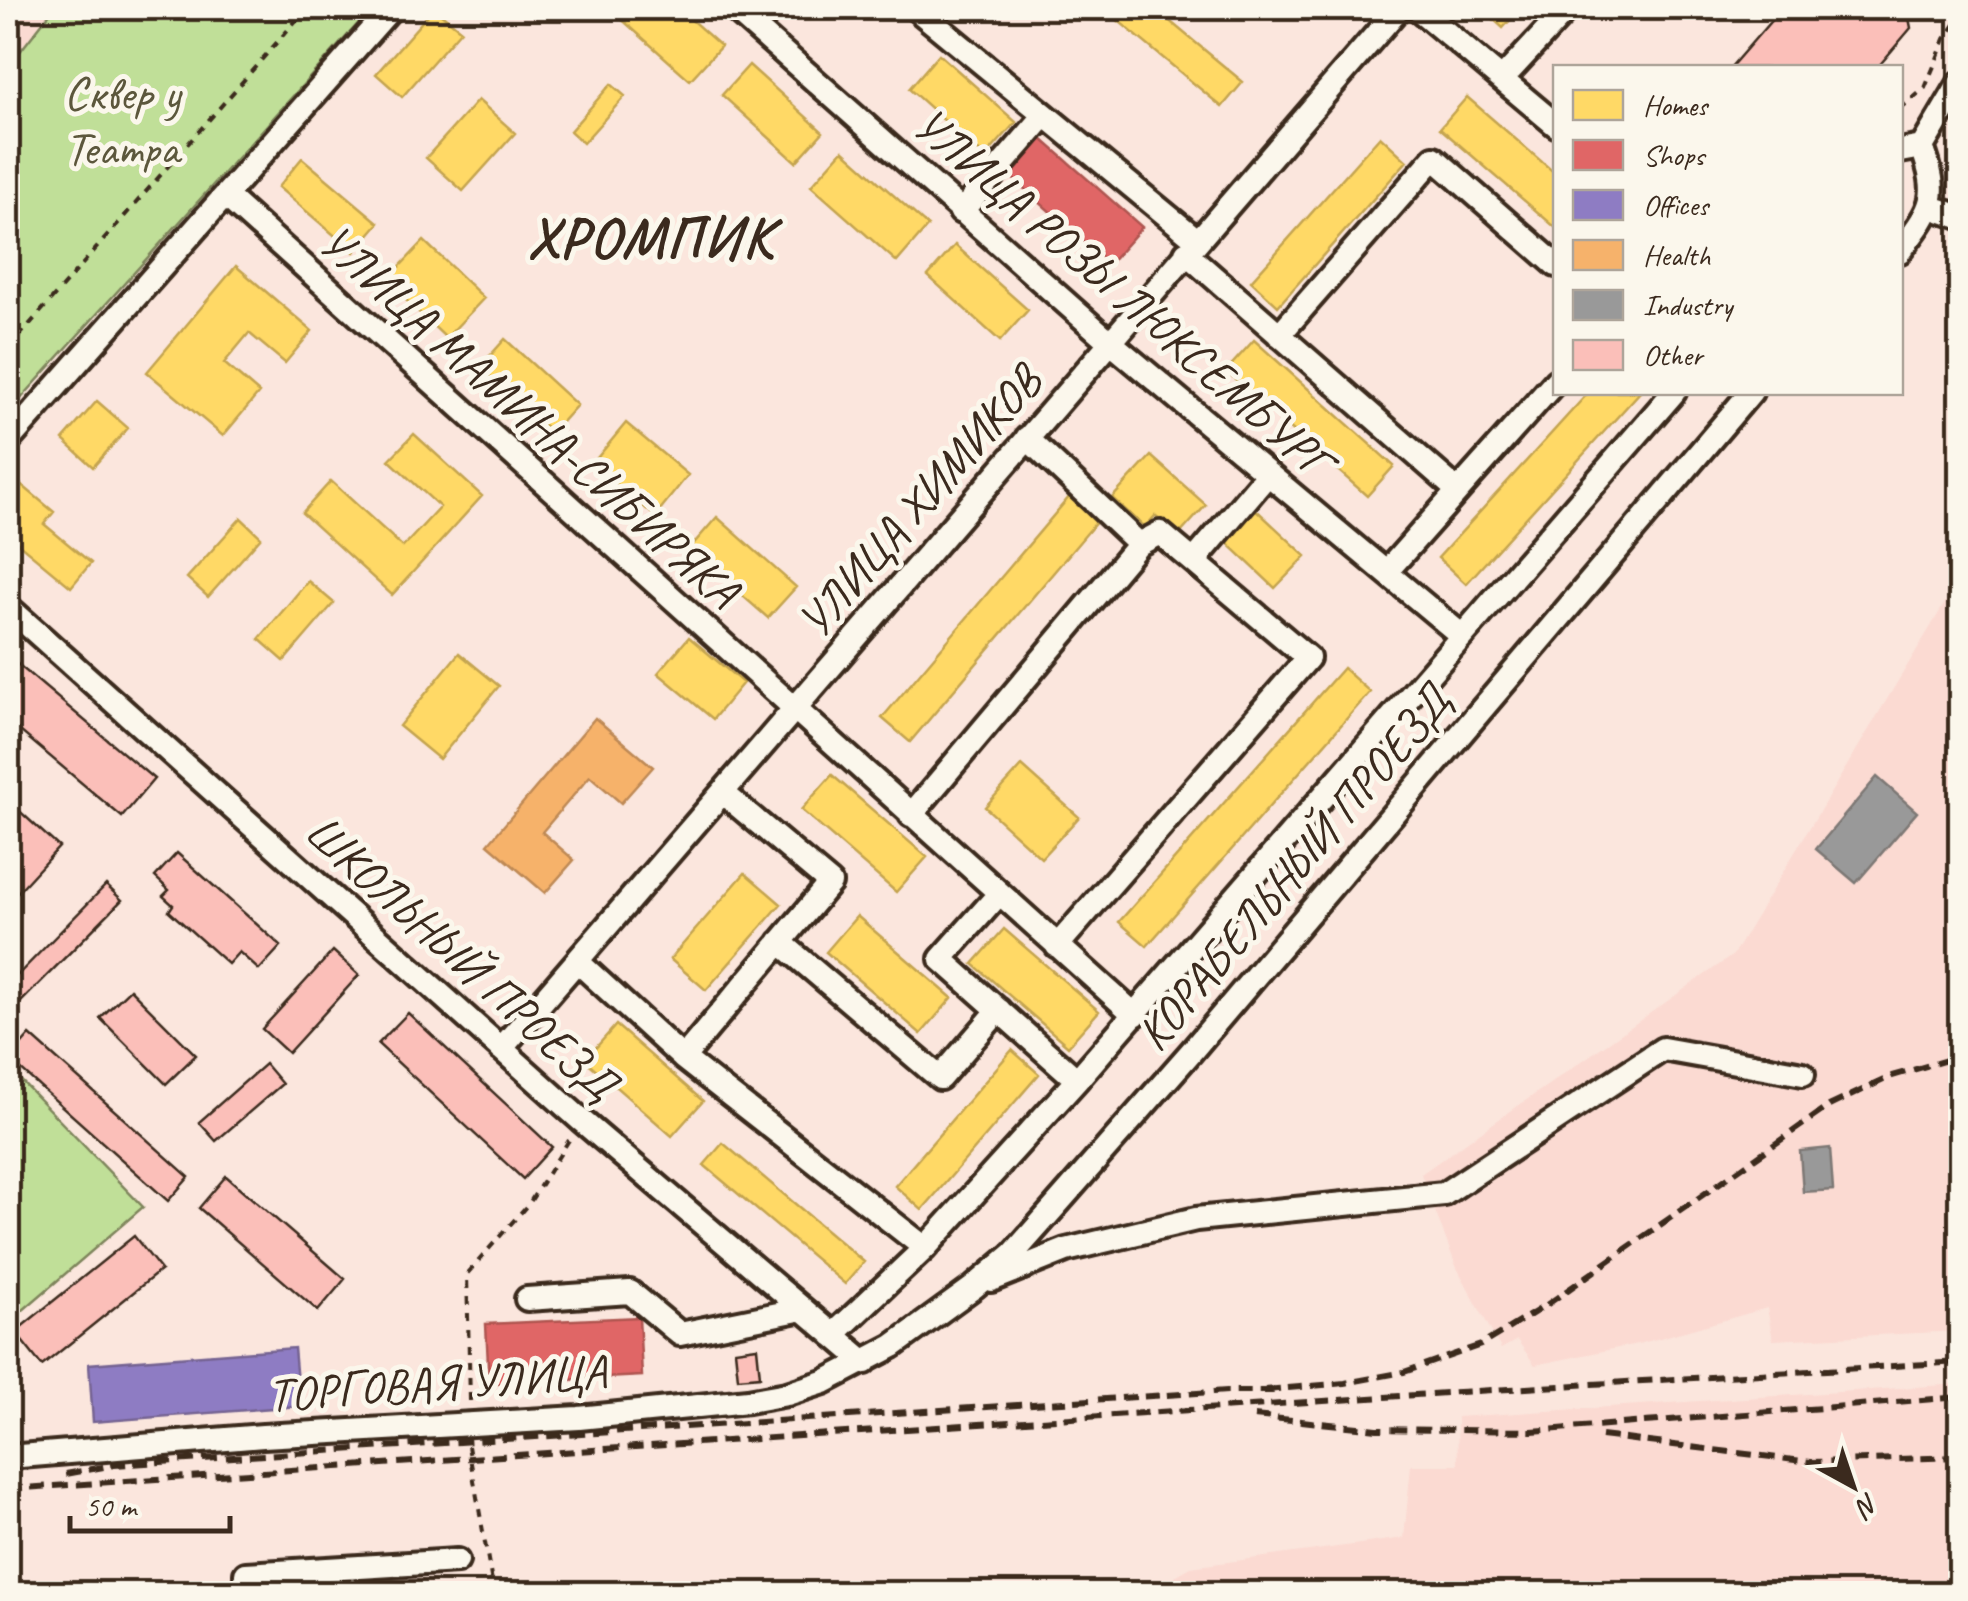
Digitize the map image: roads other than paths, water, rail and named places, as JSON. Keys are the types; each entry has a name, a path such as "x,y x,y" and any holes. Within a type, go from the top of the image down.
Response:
{"street":[{"path":"8,441 392,8"},
{"name":"УЛИЦА РОЗЫ ЛЮКСЕМБУРГ","path":"733,8 1110,342 1461,635"},
{"path":"915,8 1045,115 1191,246 1279,335 1458,491"},
{"name":"УЛИЦА ХИМИКОВ","path":"501,1049 1398,8"},
{"path":"1417,8 1553,122"},
{"path":"1502,79 1568,8"},
{"path":"1903,247 1930,207 1934,180 1911,149 1960,83"},
{"path":"961,212 1045,115"},
{"path":"1279,335 1434,158 1553,261"},
{"name":"УЛИЦА МАМИНА-СИБИРЯКА","path":"226,196 1135,1016"},
{"path":"1930,207 1960,217"},
{"path":"1387,571 1553,384"},
{"path":"833,1334 925,1248 1135,1016 1671,395"},
{"name":"КОРАБЕЛЬНЫЙ ПРОЕЗД","path":"866,1362 920,1329 1013,1254 1191,1052 1748,395"},
{"path":"1027,438 1139,544"},
{"path":"1194,561 1268,474"},
{"path":"911,816 1139,544 1160,532 1308,658 1057,946"},
{"name":"ШКОЛЬНЫЙ ПРОЕЗД","path":"8,607 582,1121 866,1362"},
{"path":"683,1058 830,883 723,793"},
{"path":"999,894 942,958 1077,1080"},
{"path":"780,942 940,1078 998,1010"},
{"path":"578,961 683,1058 925,1248"},
{"path":"974,1288 1066,1250 1196,1219 1444,1194 1662,1049 1803,1074"},
{"path":"526,1299 630,1292 680,1334 802,1309"},
{"name":"ТОРГОВАЯ УЛИЦА","path":"8,1457 263,1436 579,1418 748,1401 824,1382 866,1362"},
{"path":"247,1594 246,1574 457,1562"}],"railway":[{"path":"1265,1390 1345,1383 1404,1372 1481,1345 1545,1306 1829,1106 1892,1076 1960,1056"},
{"path":"8,1489 1960,1362"},
{"path":"66,1474 114,1465 1227,1391 1278,1391"},
{"path":"1254,1416 1377,1429 1532,1431 1960,1397"},
{"path":"1601,1436 1811,1462 1960,1457"}],"district":[{"name":"ХРОМПИК","path":"651,237"}],"park label":[{"name":"Сквер у Театра","path":"122,120"}]}
